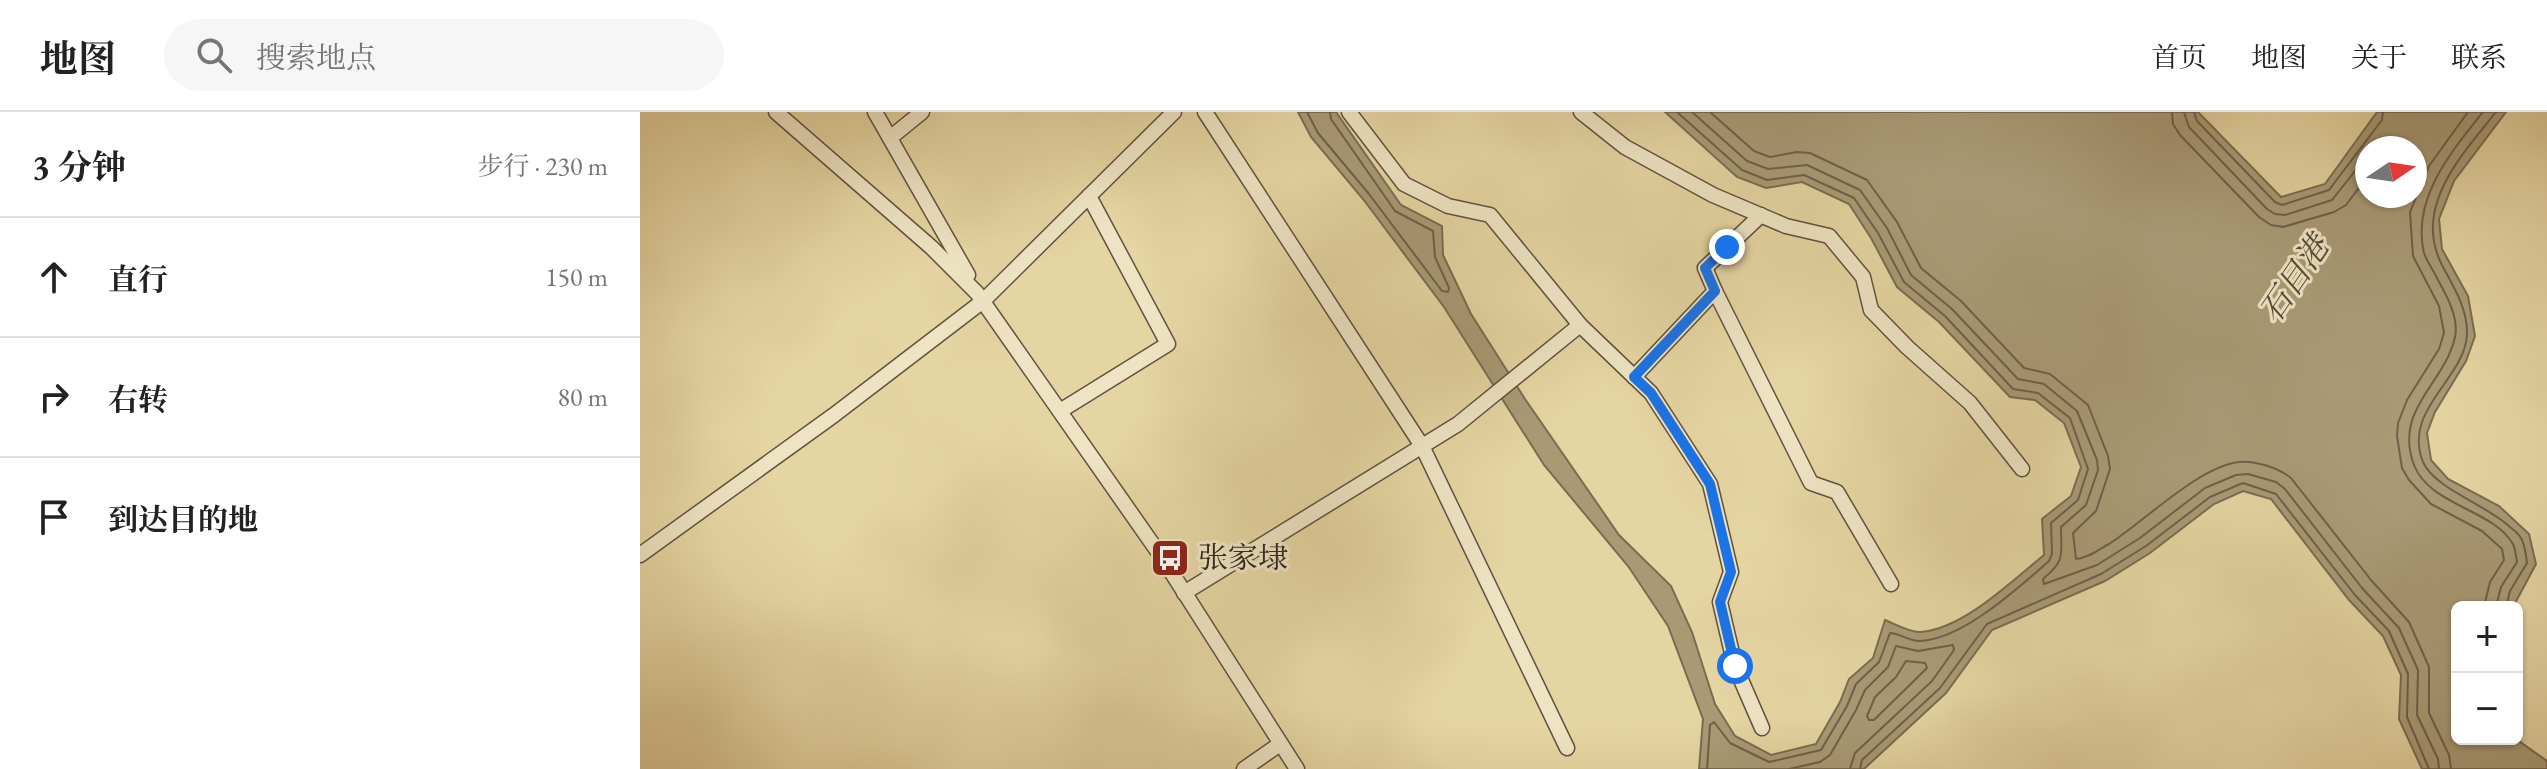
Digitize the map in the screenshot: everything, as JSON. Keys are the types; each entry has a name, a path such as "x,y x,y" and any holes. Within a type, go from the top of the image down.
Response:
{"street":[{"path":"776,112 931,247 980,297"},
{"path":"875,112 980,297 1184,593 1297,769"},
{"path":"890,138 922,112"},
{"path":"640,555 834,415 980,297 1174,112"},
{"path":"1205,112 1422,446 1567,748"},
{"path":"1349,112 1404,184 1448,206 1490,215 1580,325 1651,393 1710,484 1731,572 1720,602 1735,666 1762,728"},
{"path":"1581,112 1625,147 1713,195 1786,226 1829,236 1863,277 1871,310 1970,403 2022,469"},
{"path":"1060,411 1168,344 1089,196"},
{"path":"1761,215 1705,268 1811,483 1837,492 1891,584"},
{"path":"1634,377 1715,291"},
{"path":"1184,593 1458,424 1580,325"},
{"path":"1244,769 1280,744"}],"water":[{"name":"石目港","path":"1298,112 1336,112 1401,205 1442,226 1443,255 1471,314 1525,399 1619,535 1671,586 1692,632 1715,704 1735,736 1771,755 1816,744 1849,679 1873,658 1885,620 1917,632 1937,629 1986,602 2044,555 2042,519 2071,496 2081,467 2064,423 2035,400 2010,397 1939,322 1897,287 1849,204 1802,182 1766,188 1737,177 1665,112 2198,112 2281,197 2325,184 2355,142 2355,208 2427,208 2427,136 2360,136 2377,112 2506,112 2454,181 2439,219 2442,249 2468,296 2475,336 2466,361 2435,412 2427,433 2431,460 2448,479 2499,506 2529,534 2536,564 2516,601 2451,601 2451,745 2523,744 2547,761 2547,769 2422,769 2399,719 2401,675 2383,636 2349,600 2271,499 2243,491 2214,504 2150,553 2105,581 1992,630 1946,693 1864,769 1699,769 1703,719 1668,626 1628,566 1544,465 1444,307 1363,199 1311,137"}],"place":[{"name":"张家埭","path":"1170,558"}],"route":[{"path":"1727,247 1705,268 1715,291 1634,377 1651,393 1710,484 1731,572 1720,602 1735,666"}]}
